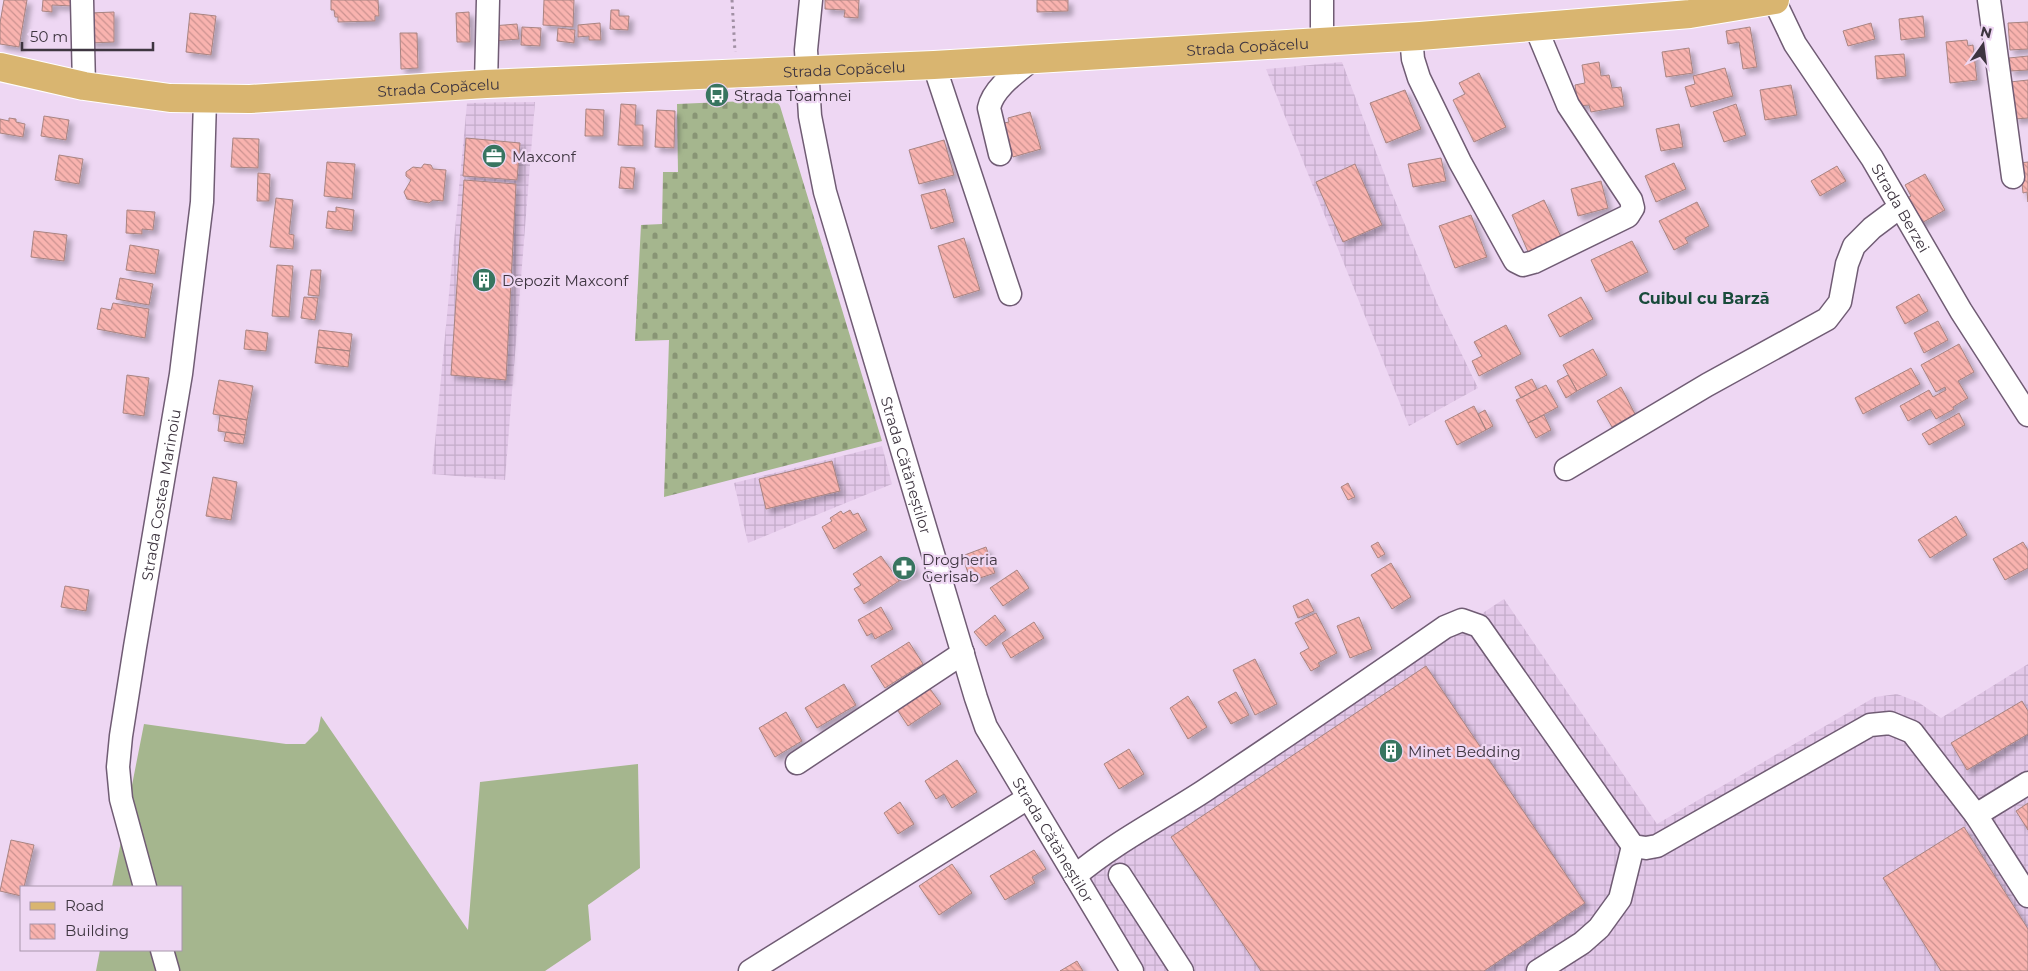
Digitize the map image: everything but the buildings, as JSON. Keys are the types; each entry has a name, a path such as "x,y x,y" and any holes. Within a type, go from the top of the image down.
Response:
{"main road":[{"name":"Strada Copăcelu","path":"0,67 84,86 170,98 205,100 260,98 486,84 629,77 736,75 934,65 1322,42 1536,28 1774,0"}],"street":[{"path":"82,0 84,86"},
{"path":"486,84 488,0"},
{"path":"808,71 806,50 811,0"},
{"path":"1322,0 1322,42"},
{"name":"Strada Berzei","path":"1774,0 1795,44 1849,123 1961,311 2028,415"},
{"path":"1989,0 2013,177"},
{"path":"1411,36 1418,78 1460,162 1515,261 1523,265 1534,262 1628,216 1633,208 1631,200 1568,105 1536,28"},
{"path":"1000,154 989,108 990,101 1014,74 1033,59"},
{"path":"934,65 1010,294"},
{"name":"Strada Cătăneștilor","path":"808,71 810,116 825,192 986,727 1132,971"},
{"name":"Strada Costea Marinoiu","path":"145,886 121,799 118,767 130,677 181,374 202,202 205,100"},
{"path":"1566,469 1707,385 1827,319 1840,302 1847,264 1854,246 1872,228 1900,206"},
{"path":"1075,876 1097,858 1178,808 1313,719 1446,627 1462,620 1479,626 1633,846 1646,848 1657,846 1870,725 1890,723 1912,732 1976,815 2028,896"},
{"path":"797,763 963,654"},
{"path":"1976,815 2028,783"},
{"path":"750,971 1028,798"},
{"path":"1538,971 1582,943 1599,928 1620,899 1633,846"},
{"path":"1120,876 1182,971"},
{"path":"162,951 168,971"}],"path":[{"path":"732,0 736,75"}],"shaded area":[{"path":"1342,62 1387,181 1437,303 1478,388 1409,426 1266,69"},
{"path":"535,102 505,480 432,474 467,103"},
{"path":"882,446 892,484 748,543 734,483"},
{"path":"1504,599 1657,824 1875,697 1897,694 1918,702 1941,718 2028,664 2028,971 1145,971 1085,874"}],"green space":[{"path":"772,100 780,106 882,441 664,497 669,340 635,341 641,225 662,224 663,172 678,172 677,104"},
{"path":"321,716 468,930 480,782 638,764 640,868 588,905 591,940 545,971 96,971 100,951 182,951 182,886 112,886 144,724 286,744 305,744 318,731"}],"place":[{"name":"Strada Toamnei","path":"717,95"},
{"name":"Maxconf","path":"494,156"},
{"name":"Depozit Maxconf","path":"484,280"},
{"name":"Drogheria Gerisab","path":"904,568"},
{"name":"Minet Bedding","path":"1391,751"}],"district":[{"name":"Cuibul cu Barză","path":"1704,298"}]}
